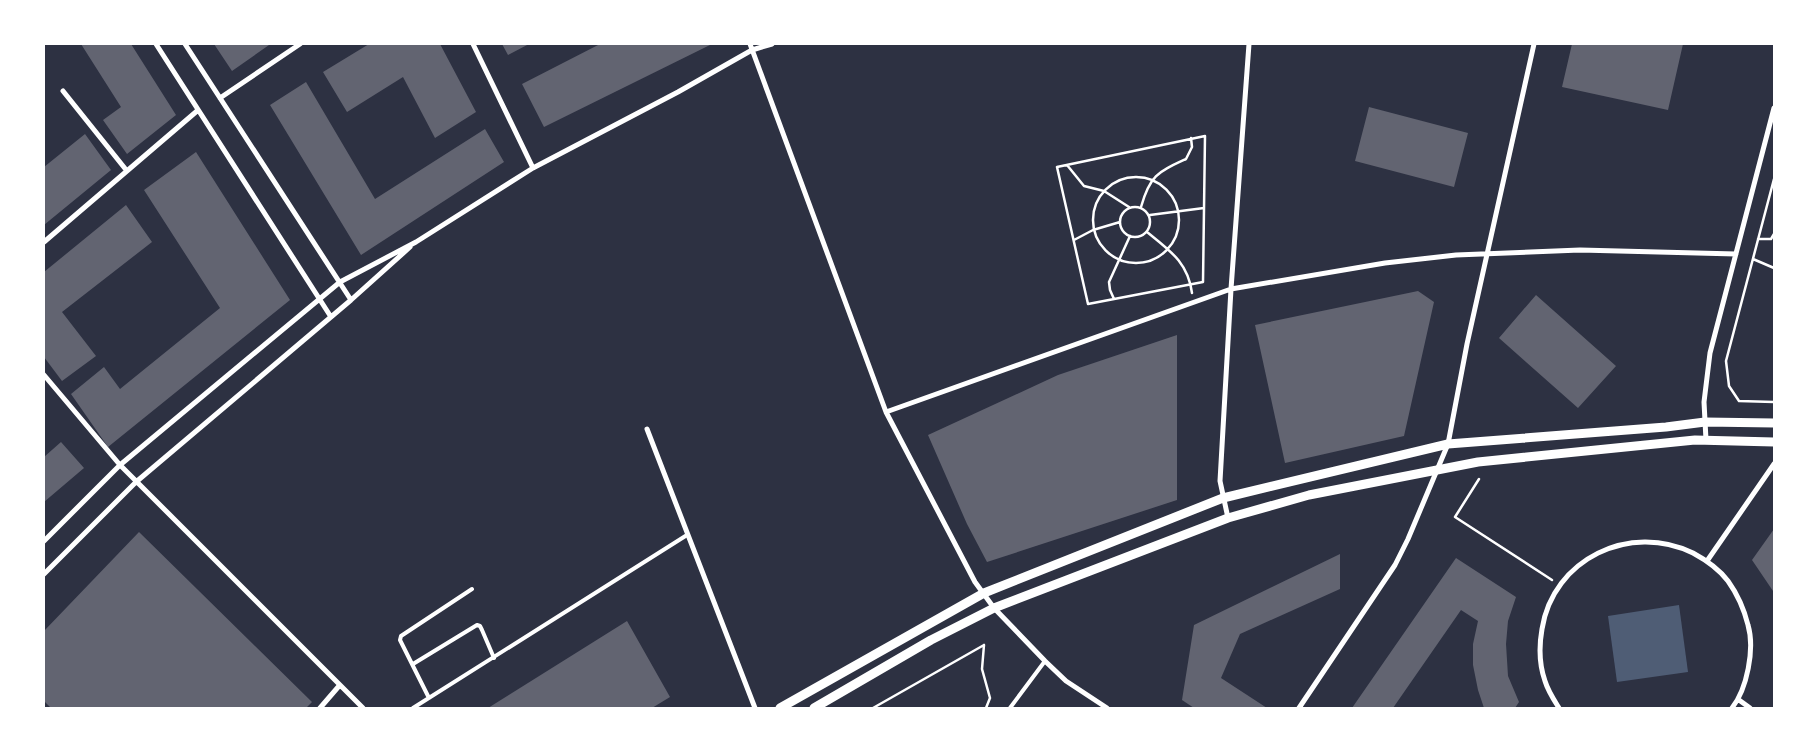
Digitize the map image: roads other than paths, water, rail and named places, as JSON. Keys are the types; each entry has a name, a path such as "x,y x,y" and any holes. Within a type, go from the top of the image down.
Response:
{"street":[{"path":"156,44 331,317"},
{"path":"185,44 351,300"},
{"path":"220,98 300,44"},
{"path":"473,44 533,168"},
{"path":"750,44 886,412 975,582 994,608 1045,661 1066,681 1107,708"},
{"path":"44,541 120,465 340,282 416,242 533,168 678,92 752,50 772,44"},
{"path":"1228,518 1220,481 1231,289 1249,44"},
{"path":"1299,708 1394,565 1408,539 1435,471 1448,444 1467,344 1489,254 1534,44"},
{"path":"63,91 127,171"},
{"path":"1706,440 1704,402 1710,353 1753,195 1774,108"},
{"path":"44,242 198,111"},
{"path":"44,574 136,482 351,300 416,242"},
{"path":"886,412 1231,289 1385,263 1456,255 1580,250 1736,254"},
{"path":"44,375 136,482 362,708"},
{"path":"780,708 984,593 1223,498 1448,444 1666,427 1705,422 1774,423"},
{"path":"647,429 755,708"},
{"path":"814,708 931,640 994,608 1228,518 1309,495 1478,462 1706,440 1774,442"},
{"path":"1707,561 1774,464"},
{"path":"1558,708 1545,681 1539,648 1544,615 1559,585 1582,561 1612,546 1644,541 1677,546 1707,561 1728,580 1742,604 1750,631 1751,659 1739,700 1732,708"},
{"path":"320,708 339,686"},
{"path":"1739,700 1750,708"}],"lane":[{"path":"413,708 687,535"},
{"path":"429,698 400,640 401,636 472,589"},
{"path":"413,664 477,625 480,626 494,658"},
{"path":"1010,708 1045,661"}],"water":[{"path":"1679,605 1688,672 1617,682 1608,616"}]}
